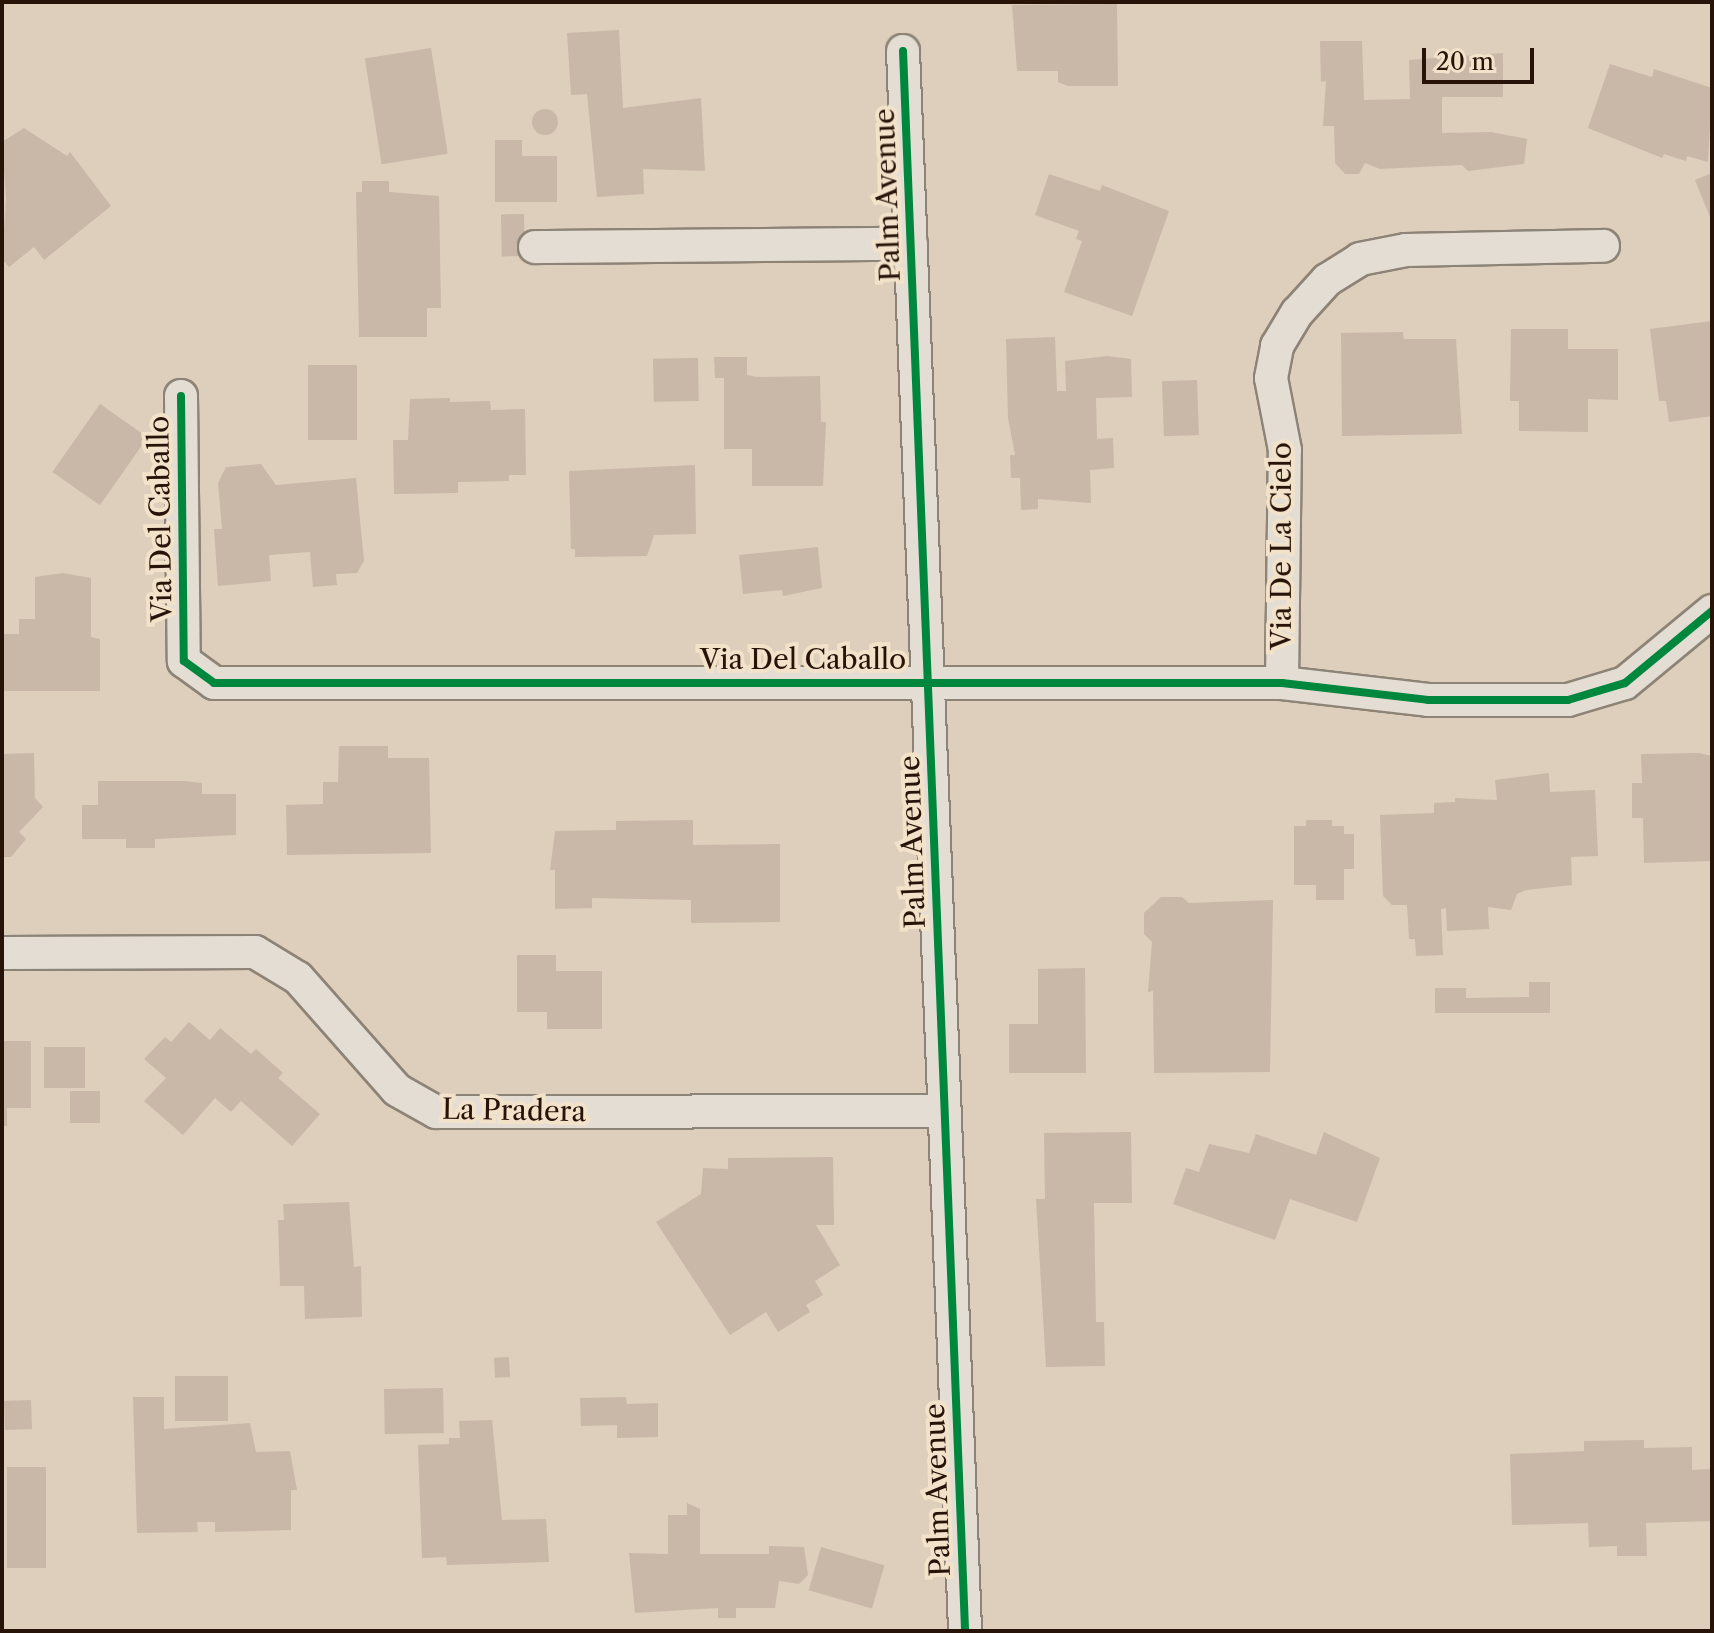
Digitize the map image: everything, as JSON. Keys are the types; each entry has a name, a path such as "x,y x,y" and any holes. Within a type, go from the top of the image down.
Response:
{"street":[{"name":"Palm Avenue","path":"903,51 965,1631"},
{"path":"535,247 911,244"},
{"name":"Via De La Cielo","path":"1282,683 1285,450 1271,378 1277,346 1297,313 1327,280 1360,259 1406,250 1603,246"},
{"name":"Via Del Caballo","path":"181,396 184,661 214,683 1282,683 1428,700 1568,700 1625,683 1712,611"},
{"name":"La Pradera","path":"2,953 255,952 298,978 397,1090 436,1112 944,1111"}],"building":[{"path":"1117,4 1118,86 1068,86 1058,82 1058,71 1017,71 1012,5"},
{"path":"619,30 623,108 701,98 705,171 643,169 644,194 597,197 587,94 571,95 567,33"},
{"path":"1320,41 1362,41 1364,100 1410,99 1409,60 1503,53 1503,97 1442,97 1442,133 1491,132 1527,139 1524,164 1468,171 1462,165 1380,169 1365,163 1359,174 1345,174 1335,163 1334,126 1323,126 1326,81 1321,82"},
{"path":"431,48 448,154 382,164 365,58"},
{"path":"1610,64 1652,77 1654,69 1712,88 1708,162 1687,156 1686,161 1664,154 1662,158 1588,128"},
{"path":"545,109 554,113 558,122 554,131 545,135 536,131 532,122 536,113"},
{"path":"24,128 67,156 70,152 111,206 44,260 34,247 9,267 2,259 6,199 2,142"},
{"path":"495,140 522,140 522,156 557,156 557,202 495,202"},
{"path":"1712,173 1712,216 1710,217 1695,180"},
{"path":"1049,174 1100,191 1102,185 1169,211 1132,316 1064,292 1082,241 1076,239 1079,231 1035,215"},
{"path":"362,181 389,181 389,192 439,196 441,308 427,308 427,337 359,337 356,192 362,192"},
{"path":"501,214 524,214 525,256 502,256"},
{"path":"1712,321 1712,416 1669,422 1666,401 1659,401 1650,329"},
{"path":"1511,329 1568,329 1568,349 1618,349 1618,400 1588,399 1588,432 1519,431 1519,401 1510,401"},
{"path":"1403,332 1404,339 1456,339 1462,434 1342,436 1341,333"},
{"path":"1055,337 1057,391 1066,391 1065,361 1107,356 1131,359 1132,397 1096,398 1097,439 1113,438 1114,468 1090,470 1091,503 1038,499 1038,509 1021,510 1020,478 1011,478 1010,455 1015,455 1008,418 1006,339"},
{"path":"714,357 747,357 747,375 757,377 820,376 821,422 826,422 823,486 752,486 752,449 724,449 724,378 715,378"},
{"path":"698,358 699,401 654,402 653,359"},
{"path":"308,365 357,365 357,440 308,440"},
{"path":"1197,380 1199,435 1164,436 1162,381"},
{"path":"450,398 450,402 490,401 491,410 525,409 526,475 509,475 509,481 458,482 458,493 394,494 393,440 408,440 410,399"},
{"path":"100,404 148,437 100,505 52,472"},
{"path":"261,464 276,485 356,478 364,561 357,573 336,574 337,585 313,587 310,552 269,555 271,581 218,586 214,529 222,529 218,483 226,467"},
{"path":"695,465 696,534 654,535 647,556 575,557 575,549 571,549 569,471"},
{"path":"818,547 822,588 783,596 782,590 743,594 739,555"},
{"path":"63,573 91,578 91,637 100,639 100,691 2,691 2,634 19,634 19,619 35,619 35,577"},
{"path":"339,746 388,746 388,758 429,758 431,853 287,855 286,805 323,804 323,782 338,782"},
{"path":"34,753 35,798 43,807 19,832 26,839 11,857 2,857 2,754"},
{"path":"1699,753 1712,756 1712,861 1644,863 1643,818 1632,818 1632,783 1642,783 1641,754"},
{"path":"1549,773 1550,792 1595,790 1598,856 1571,857 1572,885 1526,890 1517,894 1511,910 1488,907 1489,929 1447,931 1446,908 1441,909 1443,955 1416,956 1415,939 1409,939 1407,905 1392,905 1383,896 1380,815 1434,813 1434,803 1455,802 1455,798 1497,800 1495,780"},
{"path":"98,781 184,781 202,783 202,794 236,794 236,835 155,839 155,848 126,848 126,839 82,839 82,805 98,805"},
{"path":"693,820 693,845 780,844 780,922 691,923 691,900 592,898 592,908 555,909 555,870 550,870 555,831 616,830 616,821"},
{"path":"1306,820 1332,820 1332,826 1344,826 1344,834 1354,834 1354,869 1344,869 1344,900 1316,900 1316,885 1294,885 1294,826 1306,826"},
{"path":"1161,897 1182,897 1189,903 1273,900 1270,1072 1154,1073 1153,991 1148,992 1152,942 1144,934 1144,913"},
{"path":"517,955 556,955 556,971 602,971 602,1029 547,1029 547,1012 517,1012"},
{"path":"1085,968 1086,1073 1009,1073 1009,1024 1038,1024 1038,969"},
{"path":"1529,982 1550,982 1550,1013 1435,1013 1435,988 1466,988 1466,998 1529,997"},
{"path":"189,1022 210,1040 220,1028 251,1054 256,1049 283,1073 278,1078 320,1114 292,1146 241,1101 231,1112 215,1098 183,1135 144,1101 166,1078 144,1059 165,1037 171,1042"},
{"path":"2,1041 31,1041 31,1108 7,1108 7,1126 2,1126"},
{"path":"44,1047 85,1047 85,1088 44,1088"},
{"path":"70,1091 100,1091 100,1123 70,1123"},
{"path":"1131,1132 1132,1203 1094,1203 1096,1322 1104,1322 1105,1366 1046,1367 1036,1199 1045,1199 1044,1133"},
{"path":"1324,1132 1380,1158 1357,1222 1290,1199 1275,1240 1173,1204 1186,1168 1199,1172 1209,1144 1249,1153 1256,1134 1316,1155"},
{"path":"833,1157 834,1225 816,1225 840,1265 815,1281 823,1295 806,1305 810,1312 778,1332 766,1312 730,1335 656,1222 701,1194 703,1168 728,1169 728,1158"},
{"path":"349,1202 354,1267 361,1266 362,1317 305,1319 304,1286 280,1286 278,1220 284,1220 283,1204"},
{"path":"509,1357 510,1377 495,1378 494,1358"},
{"path":"175,1376 228,1376 228,1421 175,1421"},
{"path":"443,1388 444,1433 385,1434 384,1389"},
{"path":"133,1397 164,1397 164,1429 250,1423 256,1452 290,1451 297,1490 291,1490 291,1530 215,1532 215,1522 197,1522 198,1532 137,1533"},
{"path":"626,1397 627,1404 658,1403 658,1437 617,1438 617,1425 581,1426 580,1398"},
{"path":"31,1400 32,1429 5,1430 4,1401"},
{"path":"492,1420 502,1520 546,1519 549,1562 447,1565 446,1557 422,1558 418,1445 449,1444 449,1438 460,1438 459,1421"},
{"path":"1644,1440 1644,1448 1692,1447 1692,1470 1712,1469 1712,1521 1646,1523 1647,1556 1617,1556 1617,1546 1589,1547 1588,1523 1512,1525 1510,1454 1584,1451 1584,1441"},
{"path":"7,1467 46,1467 46,1568 7,1568"},
{"path":"687,1503 700,1509 700,1554 769,1554 769,1546 804,1547 808,1575 799,1584 779,1581 775,1608 736,1608 736,1618 718,1618 718,1608 635,1613 629,1553 668,1554 668,1515 687,1515"},
{"path":"821,1547 884,1565 872,1608 809,1590"}],"cycle path":[{"path":"903,51 965,1631"},
{"path":"181,396 184,661 214,683 1282,683 1428,700 1568,700 1625,683 1712,611"}]}
